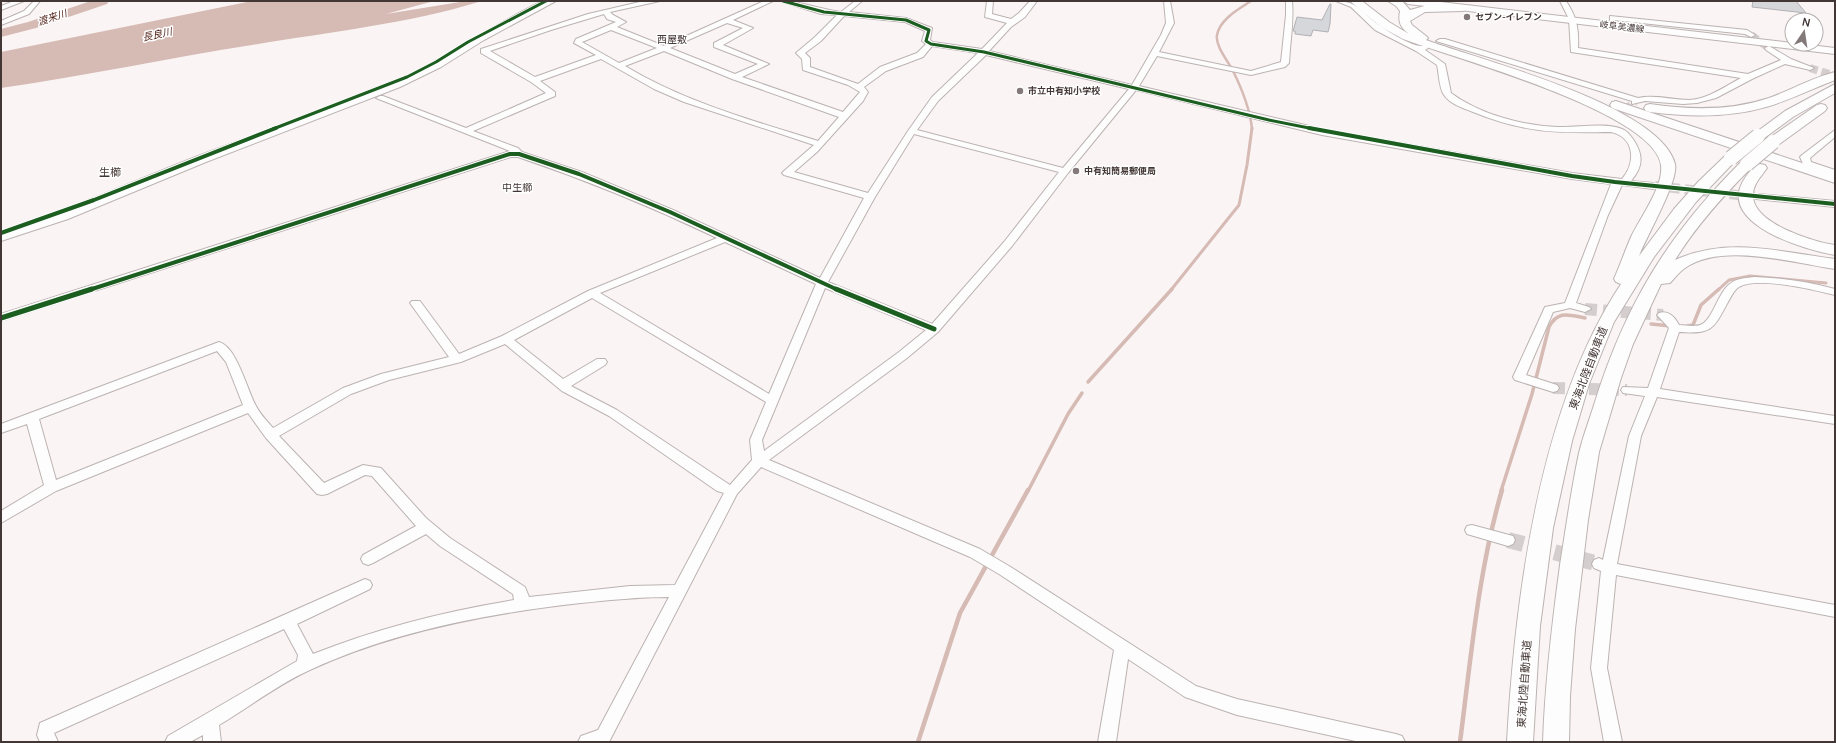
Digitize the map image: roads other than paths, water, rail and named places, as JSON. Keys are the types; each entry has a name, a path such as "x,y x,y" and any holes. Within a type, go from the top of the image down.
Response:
{"highway":[{"path":"1355,1 1371,7 1386,27 1421,43 1835,179"},
{"path":"1393,1 1400,4 1405,11 1404,20 1407,27 1425,40 1783,165 1835,185"},
{"path":"1404,20 1408,16 1418,11 1437,8 1464,8"},
{"path":"1554,86 1624,103 1664,110 1704,113 1726,112 1753,106 1835,76"},
{"path":"1554,86 1628,121 1651,137 1659,146 1668,163 1668,172 1665,182 1641,232 1603,328"},
{"name":"東海北陸自動車道","path":"1556,742 1565,609 1576,528 1590,451 1608,385 1627,334 1649,290 1688,228 1707,205 1746,164 1758,136 1789,114 1835,88"},
{"path":"1833,100 1777,146 1746,164 1751,178 1747,188 1748,204 1753,213 1767,224 1794,238 1835,250"},
{"name":"東海北陸自動車道","path":"1520,742 1521,695 1531,598 1546,509 1561,442 1582,380 1603,328 1628,284 1670,222 1689,198 1746,164"},
{"path":"1608,385 1622,361 1656,293 1667,275 1678,264 1707,254 1744,252 1835,264"}],"main road":[{"path":"1,238 69,213 202,159 396,85 437,65 487,34 551,1"},
{"name":"岐阜美濃線","path":"1408,1 1784,42"},
{"name":"岐阜美濃線","path":"1436,1 1835,51"},
{"path":"1824,47 1835,48"}],"street":[{"path":"1,8 21,1"},
{"path":"1,23 28,12 33,8 37,1"},
{"path":"466,131 552,94 534,80 484,51 577,18 657,1"},
{"path":"618,66 662,49 770,1"},
{"path":"783,1 818,11 906,20 930,30 926,42 931,44 984,52 1322,132 1572,176 1653,186"},
{"path":"859,1 842,14 830,28 800,53 806,58 806,68 859,87 864,92 845,116 819,144 787,173 870,197"},
{"path":"990,1 988,15 1013,22"},
{"path":"759,461 756,440 822,283 870,197 912,131 936,100 984,52 1008,25 1022,15 1034,1"},
{"path":"587,742 602,738 732,491 759,461 903,355 934,329 1008,244 1065,171 1134,88 1155,53 1170,23 1167,1"},
{"path":"1155,53 1256,73 1285,63 1286,41 1290,15 1289,1"},
{"path":"1339,1 1353,6 1388,34 1422,49 1441,64 1447,94 1459,103 1511,123 1530,127 1573,131 1611,129 1620,131 1627,136 1636,150 1636,162 1631,175 1626,180 1628,183"},
{"path":"1563,1 1574,19 1574,50 1749,77"},
{"path":"606,11 610,17 622,22 579,41 578,43 635,77 669,94 734,118 819,144"},
{"path":"1613,18 1747,32 1751,35"},
{"path":"727,20 749,28 717,44 765,64 735,77"},
{"path":"612,27 662,49 735,77 845,116"},
{"path":"1440,41 1442,40 1636,101 1644,98 1672,102 1705,100 1749,77 1783,62 1810,68"},
{"path":"859,87 883,69 920,55 926,47 931,44"},
{"path":"1769,48 1788,62"},
{"path":"534,80 601,56"},
{"path":"380,98 515,150 519,154"},
{"path":"1611,129 1608,122 1615,117"},
{"path":"912,131 1065,171"},
{"path":"1835,133 1805,157 1807,164 1835,173"},
{"path":"1,318 510,154 519,154 608,186 670,212 822,283 934,329"},
{"path":"1570,305 1603,215 1617,185 1615,182"},
{"path":"1759,197 1835,204"},
{"path":"271,435 347,391 385,377 457,359 506,339 592,293 725,238"},
{"path":"1613,742 1599,668 1604,566 1634,436 1653,392 1671,323 1703,328 1711,324 1724,296 1736,284 1752,280 1782,282 1834,290"},
{"path":"592,293 765,397 774,400"},
{"path":"416,303 457,359"},
{"path":"1549,387 1520,377 1549,309 1570,305 1585,309"},
{"path":"506,339 563,385 613,413 722,487 732,491"},
{"path":"1,429 219,346 231,361 250,406 271,435 322,490 363,470 376,471 427,527 445,542 520,591 523,604"},
{"path":"563,385 601,362"},
{"path":"1627,390 1653,392 1835,420"},
{"path":"1,518 51,487 250,406"},
{"path":"32,417 51,487"},
{"path":"759,461 975,553 1191,692 1237,708 1396,742"},
{"path":"368,559 427,527"},
{"path":"1476,531 1504,539"},
{"path":"1604,566 1835,611"},
{"path":"49,742 45,735 46,728 288,621 365,585"},
{"path":"174,742 303,666 336,653 391,635 485,610 523,604 579,597 663,590 679,591"},
{"path":"288,621 306,655 303,666"},
{"path":"1107,742 1122,648"},
{"path":"210,721 212,742"}],"water":[{"name":"長良川","path":"252,1 434,1 386,14 466,1 482,1 397,22 221,50 1,88 1,52"}],"waterway":[{"name":"渡来川","path":"1,33 32,25 103,1"},
{"path":"1251,1 1226,19 1219,29 1217,39 1220,49 1233,71 1242,92 1252,129"},
{"path":"1171,290 1239,205 1247,165 1252,129"},
{"path":"1718,290 1729,280 1750,276 1826,283"},
{"path":"1088,382 1172,289"},
{"path":"1687,326 1693,325 1701,305 1719,289"},
{"path":"1501,491 1532,394 1549,327 1552,322 1560,316 1569,315 1585,318"},
{"path":"1651,324 1671,326"},
{"path":"1028,491 1068,414 1082,393"},
{"path":"918,742 960,613 1028,490"},
{"path":"1460,742 1481,584 1502,490"}],"tunnel":[{"path":"1751,35 1769,48"},
{"path":"1810,68 1835,76"},
{"path":"1615,117 1635,102"},
{"path":"1655,186 1756,197"},
{"path":"1585,309 1663,315"},
{"path":"1553,388 1627,390"},
{"path":"1508,540 1599,564"}],"place":[{"name":"セブン-イレブン","path":"1467,17"},
{"name":"市立中有知小学校","path":"1020,91"},
{"name":"中有知簡易郵便局","path":"1076,171"}],"district":[{"name":"西屋敷","path":"672,39"},
{"name":"生櫛","path":"110,172"},
{"name":"中生櫛","path":"517,187"}]}
